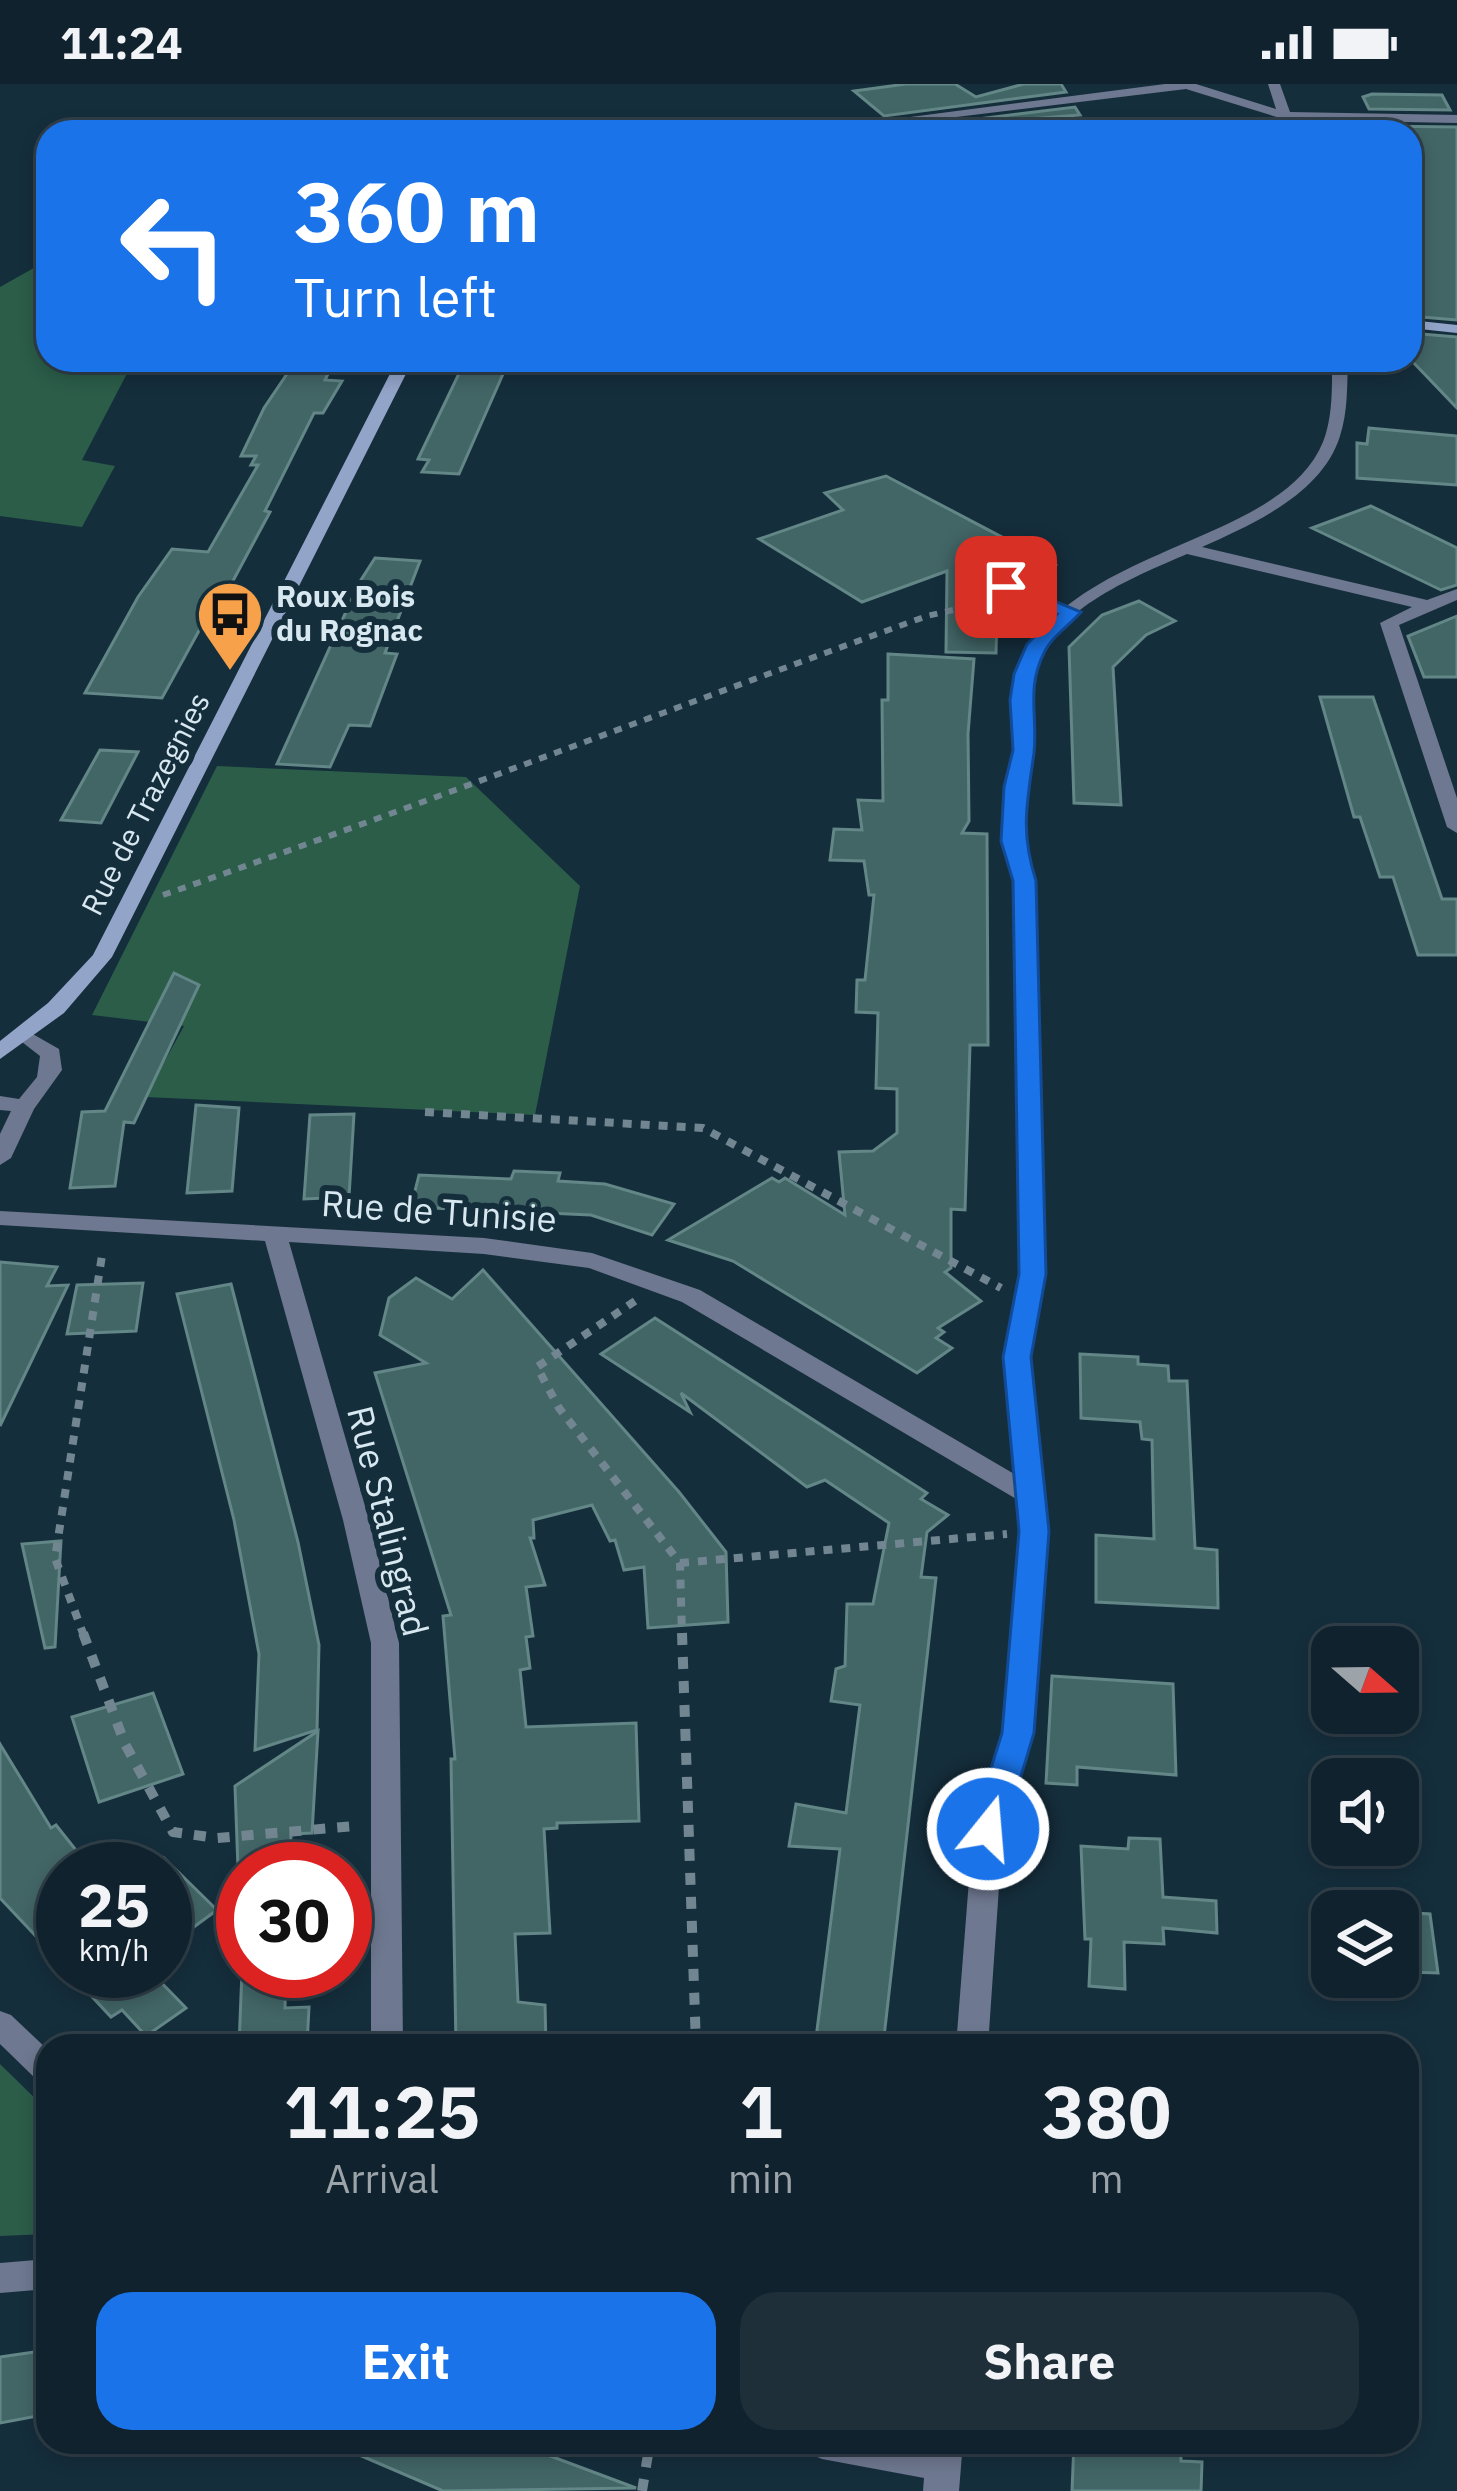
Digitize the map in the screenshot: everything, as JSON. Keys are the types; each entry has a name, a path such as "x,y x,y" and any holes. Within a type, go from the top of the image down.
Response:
{"main road":[{"path":"1422,325 1457,329"},
{"name":"Rue de Trazegnies","path":"0,1052 90,973 399,372"}],"street":[{"path":"1274,84 1287,120"},
{"path":"899,120 1185,85 1286,116 1457,119"},
{"path":"973,2034 988,1829 1018,1733 1034,1531 1017,1357 1033,1274 1025,881 1012,841 1015,787 1024,750 1020,700 1029,660 1067,616 1100,591 1279,496 1307,475 1327,450 1338,418 1340,372"},
{"path":"1185,548 1424,605"},
{"path":"1457,594 1388,623 1457,826"},
{"path":"0,1158 12,1104 46,1084 53,1065 51,1054 24,1035"},
{"name":"Rue de Tunisie","path":"0,1219 528,1249 592,1261 691,1296 1028,1493"},
{"name":"Rue Stalingrad","path":"275,1236 356,1520 385,1642 387,2034"},
{"path":"0,2024 36,2058"},
{"path":"0,2278 36,2275"},
{"path":"883,2454 943,2466"}],"lane":[{"path":"1006,587 1067,616"}],"path":[{"path":"132,898 152,899 421,805 495,772 927,616 975,605 1067,616"},
{"path":"425,1112 703,1128 1025,1300"},
{"path":"106,1227 56,1558 125,1744 173,1832 217,1838 387,1824"},
{"path":"661,1284 537,1367 559,1408 680,1563 696,2034"},
{"path":"680,1563 1034,1531"},
{"path":"642,2491 648,2454"}],"green space":[{"path":"36,267 36,372 128,372 82,460 115,466 82,527 0,516 0,287"},
{"path":"217,766 466,777 580,886 535,1115 145,1097 184,1026 92,1015"},
{"path":"0,2064 36,2099 36,2234 0,2236"}],"building":[{"path":"955,84 976,97 1024,84 1061,84 1066,92 884,116 854,91"},
{"path":"1442,95 1450,110 1369,109 1363,97"},
{"path":"1075,107 1080,115 1017,120 970,120"},
{"path":"1422,127 1457,127 1457,320 1422,317"},
{"path":"1422,334 1457,337 1457,408 1422,372"},
{"path":"288,372 329,372 325,380 342,381 323,413 314,413 265,511 270,512 213,618 206,618 162,698 85,693 138,597 172,549 208,552 258,465 251,465 256,456 241,456"},
{"path":"460,372 504,372 459,474 422,472 429,460 418,459"},
{"path":"1369,428 1457,436 1457,485 1357,478 1357,443 1367,444"},
{"path":"886,476 1055,565 1019,582 998,581 996,653 946,652 947,571 862,602 759,539 843,510 825,493"},
{"path":"1371,506 1457,548 1457,585 1441,590 1312,528"},
{"path":"375,558 420,561 385,653 397,654 370,726 349,725 330,767 277,764 359,583"},
{"path":"1139,601 1175,621 1146,635 1113,667 1121,805 1074,803 1069,647 1102,615"},
{"path":"1457,616 1457,677 1424,677 1408,636"},
{"path":"888,654 974,659 968,734 969,821 962,833 987,834 988,1045 970,1045 965,1210 951,1209 951,1268 945,1272 981,1301 938,1328 944,1332 936,1338 952,1348 917,1373 733,1261 668,1240 772,1178 779,1182 785,1178 845,1215 839,1152 873,1151 897,1133 897,1089 876,1088 878,1013 856,1012 857,980 865,980 874,895 869,895 864,861 830,860 834,829 862,830 858,800 883,801 882,700 888,700"},
{"path":"1320,697 1373,697 1442,899 1457,899 1457,955 1418,955 1393,877 1380,877 1360,817 1354,817"},
{"path":"100,750 138,752 101,823 61,820"},
{"path":"174,973 199,985 134,1123 124,1122 115,1186 70,1188 82,1112 105,1111"},
{"path":"196,1105 239,1108 232,1191 187,1193"},
{"path":"354,1114 349,1197 304,1199 310,1115"},
{"path":"514,1171 560,1173 558,1181 605,1184 674,1204 652,1235 591,1215 411,1207 419,1175 511,1179"},
{"path":"0,1262 57,1267 47,1286 68,1285 0,1426"},
{"path":"483,1270 726,1552 728,1622 648,1628 644,1567 624,1570 615,1540 610,1541 592,1505 533,1520 534,1538 530,1538 545,1585 526,1587 533,1636 526,1637 530,1668 520,1670 526,1727 636,1723 639,1821 557,1823 557,1828 544,1829 550,1933 515,1934 518,2002 545,2005 546,2034 456,2034 451,1759 455,1759 443,1616 451,1615 375,1373 426,1363 380,1335 389,1298 416,1278 452,1299"},
{"path":"143,1283 136,1331 67,1334 77,1285"},
{"path":"231,1284 298,1542 319,1645 317,1730 255,1750 259,1654 234,1520 177,1294"},
{"path":"655,1318 927,1493 921,1499 948,1515 927,1532 921,1577 936,1578 884,2034 817,2034 840,1849 789,1846 796,1804 846,1813 860,1705 831,1701 836,1669 845,1666 847,1604 873,1604 889,1523 825,1480 807,1487 681,1393 690,1412 601,1354"},
{"path":"1080,1354 1138,1357 1138,1364 1168,1366 1169,1381 1187,1381 1195,1548 1217,1550 1218,1608 1096,1602 1096,1535 1154,1539 1152,1440 1142,1439 1140,1422 1081,1418"},
{"path":"61,1541 55,1647 45,1648 22,1544"},
{"path":"1052,1676 1173,1684 1176,1775 1077,1767 1077,1785 1046,1783"},
{"path":"153,1693 183,1774 99,1802 72,1717"},
{"path":"318,1731 312,1833 291,1834 291,1842 237,1842 235,1786"},
{"path":"0,1744 51,1828 56,1825 70,1842 36,1842 36,1936 0,1898"},
{"path":"1129,1838 1160,1839 1163,1897 1216,1901 1217,1933 1163,1928 1164,1944 1124,1942 1125,1989 1089,1986 1091,1939 1085,1939 1081,1846 1128,1849"},
{"path":"192,1885 216,1909 192,1928"},
{"path":"1419,1913 1430,1914 1438,1973 1419,1972"},
{"path":"93,1998 176,1998 186,2008 149,2034 122,2010 111,2017"},
{"path":"241,1998 285,1998 285,2008 309,2007 308,2034 239,2034"},
{"path":"36,2352 36,2416 0,2423 0,2357"},
{"path":"357,2454 545,2454 636,2488 443,2491"},
{"path":"1074,2454 1181,2454 1181,2461 1202,2462 1201,2491 1072,2491"}],"place":[{"name":"Roux Bois du Rognac","path":"230,673"}],"route":[{"path":"988,1829 1018,1733 1034,1531 1017,1357 1033,1274 1025,881 1012,841 1015,787 1024,750 1020,700 1024,674 1037,644 1071,612 1006,587"}]}
